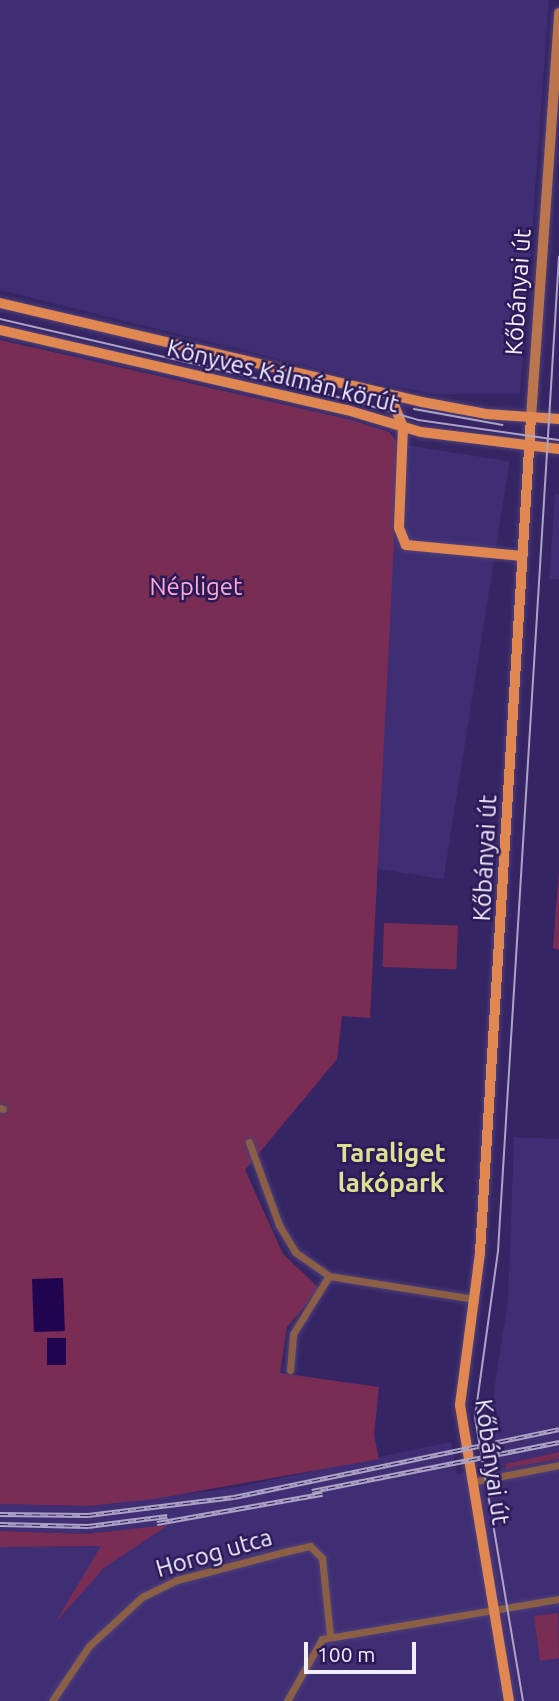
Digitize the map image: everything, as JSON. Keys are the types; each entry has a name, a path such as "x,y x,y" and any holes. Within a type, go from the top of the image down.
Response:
{"main road":[{"name":"Kőbányai út","path":"509,1701 460,1405 475,1299 506,863 528,447 559,13"},
{"name":"Könyves Kálmán körút","path":"0,303 390,395 486,414 559,419"},
{"name":"Könyves Kálmán körút","path":"0,330 403,427 528,447 559,449"},
{"path":"390,395 403,427 399,528 406,545 522,556"}],"street":[{"path":"249,1142 284,1234 295,1252 329,1276 475,1299"},
{"path":"290,1370 293,1334 329,1276"},
{"path":"471,1482 559,1465"},
{"name":"Horog utca","path":"51,1701 89,1646 142,1597 208,1570 310,1546 322,1558 330,1636"},
{"path":"287,1701 322,1639 330,1636 559,1599"}],"shaded area":[{"path":"0,0 549,0 520,394 433,394 368,381 0,290"},
{"path":"399,444 510,462 443,879 333,862"},
{"path":"555,494 559,495 559,579 549,579"},
{"path":"514,1137 559,1139 559,1452 505,1464 506,1469 559,1459 559,1701 0,1701 0,1547 102,1546 59,1617 104,1568 166,1526 87,1534 0,1531 0,1504 88,1506 233,1488 451,1442 457,1474 493,1466 487,1435 508,1301"},
{"path":"63,1278 65,1331 34,1332 32,1279"},
{"path":"47,1338 66,1338 66,1365 47,1365"}],"green space":[{"name":"Népliget","path":"0,340 352,420 389,432 399,444 370,1018 342,1016 337,1059 245,1170 283,1254 320,1289 287,1327 280,1373 379,1387 374,1435 379,1459 154,1499 88,1506 0,1504"},
{"path":"559,870 559,950 553,948"},
{"path":"384,923 458,926 456,970 382,967"},
{"path":"559,1452 559,1459 506,1469 505,1464"},
{"path":"168,1525 104,1568 55,1623 101,1546 0,1547 0,1531 87,1534"},
{"path":"558,1613 559,1658 540,1661 534,1616"}],"tram line":[{"path":"523,1701 475,1417 498,1251 559,257"},
{"path":"0,319 343,398 418,420 559,440"},
{"path":"414,409 503,425"}],"railway":[{"path":"0,1514 88,1515 234,1497 559,1429"},
{"path":"312,1491 559,1442"},
{"path":"157,1523 322,1494"},
{"path":"0,1524 88,1526 167,1516"}],"district":[{"name":"Taraliget lakópark","path":"391,1168"}]}
